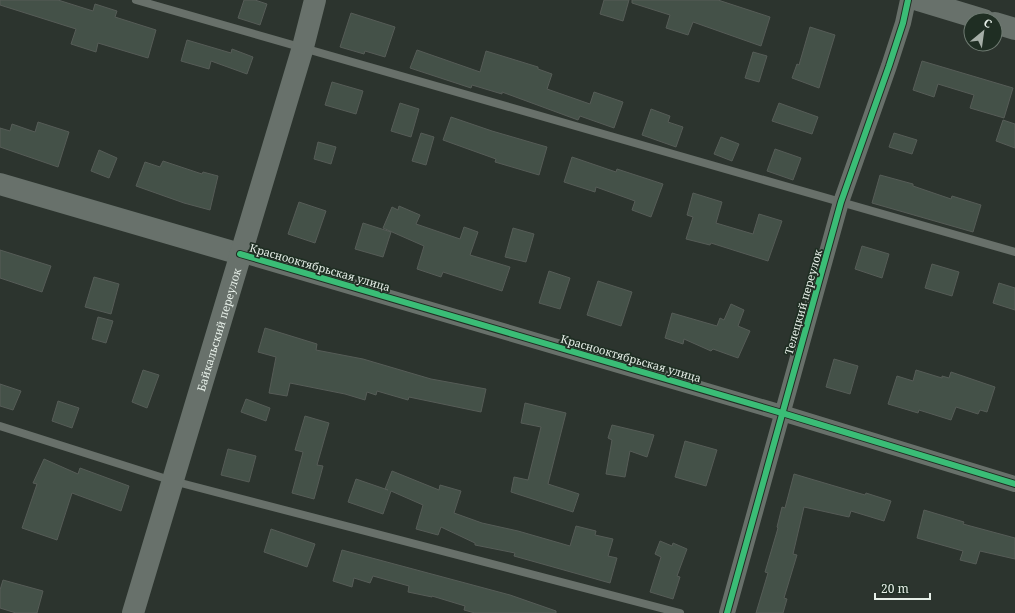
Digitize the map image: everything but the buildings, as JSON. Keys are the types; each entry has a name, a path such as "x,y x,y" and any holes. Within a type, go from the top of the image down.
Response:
{"main road":[{"name":"Байкальский переулок","path":"133,613 303,47 315,0"},
{"path":"918,0 963,14"},
{"path":"1003,25 1015,29"},
{"name":"Краснооктябрьская улица","path":"0,184 240,254"}],"street":[{"name":"Телецкий переулок","path":"727,613 841,202 889,66 903,23 908,0"},
{"name":"Краснооктябрьская улица","path":"240,254 782,413 1015,484"}],"lane":[{"path":"136,0 1015,252"},
{"path":"0,426 173,481 680,613"}],"cycle path":[{"path":"727,613 841,202 889,66 903,23 908,0"},
{"path":"240,254 782,413 1015,484"}]}
